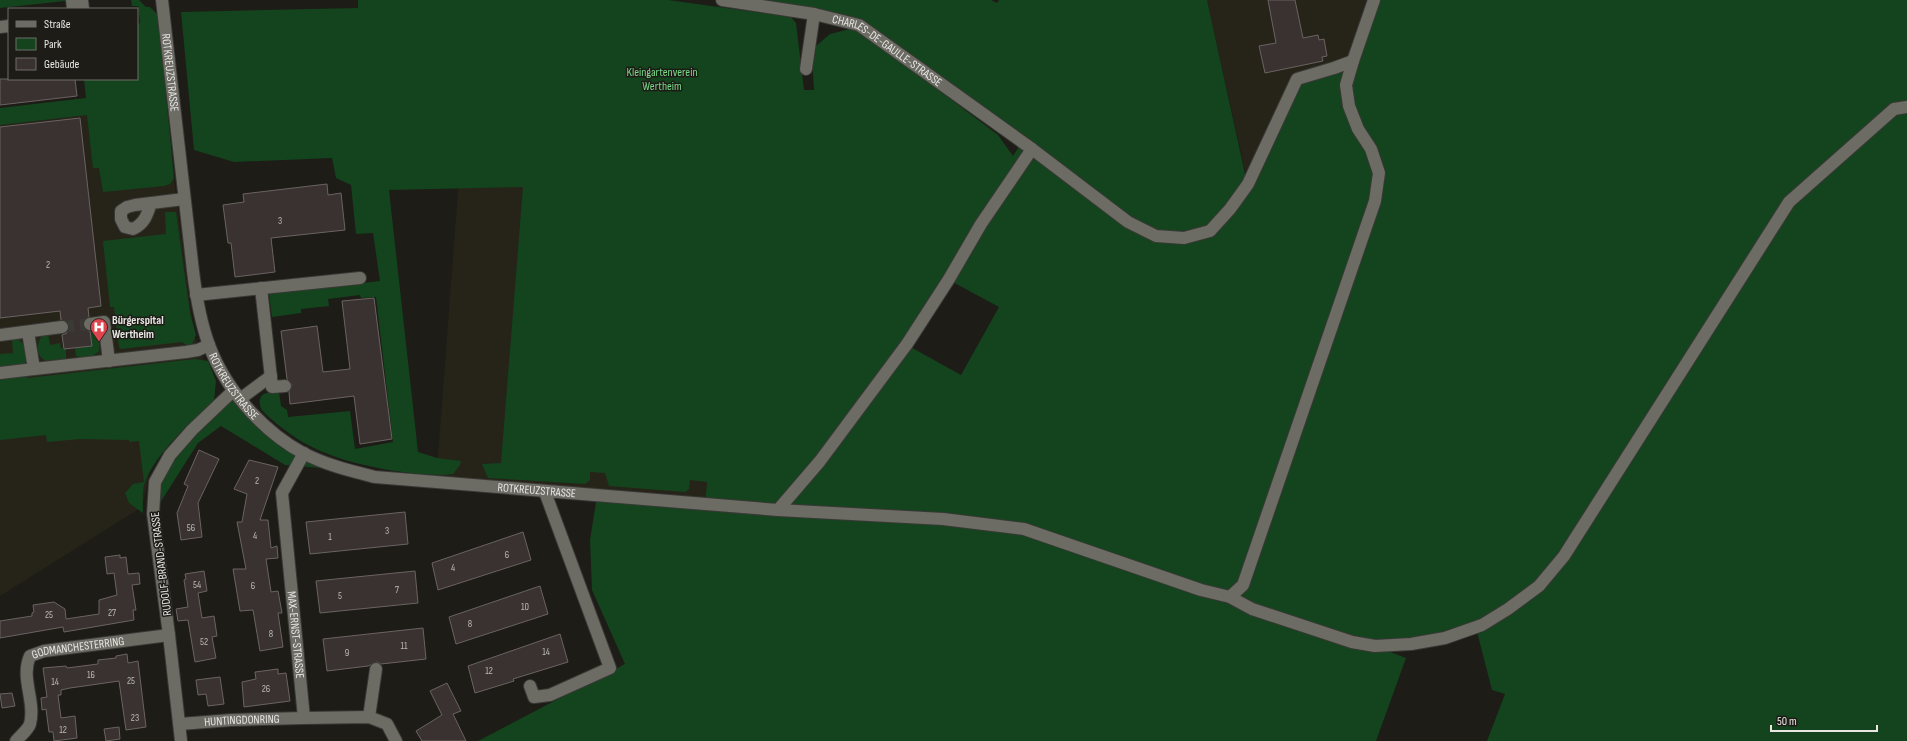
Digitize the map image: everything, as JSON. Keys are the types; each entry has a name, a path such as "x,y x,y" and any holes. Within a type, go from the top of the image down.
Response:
{"street":[{"name":"ROTKREUZSTRASSE","path":"162,0 184,199 196,295 202,325 222,375 236,395 263,425 304,453 345,470 375,477 778,510 943,519 1024,529 1202,590 1230,597 1252,609 1352,642 1375,646 1411,644 1445,638 1482,625 1508,609 1538,586 1564,556 1789,202 1894,109 1907,107"},
{"name":"CHARLES-DE-GAULLE-STRASSE","path":"722,0 814,14 859,25 1032,149 1128,222 1156,236 1184,238 1210,231 1230,209 1248,184 1297,79 1353,61"},
{"path":"1230,597 1243,585 1375,201 1380,174 1370,149 1358,129 1349,106 1346,85 1374,0"},
{"path":"806,69 814,14"},
{"path":"778,510 820,462 907,344 949,279 981,224 1032,149"},
{"path":"151,203 184,199"},
{"path":"196,295 360,278"},
{"path":"261,288 272,387 285,386"},
{"path":"90,324 104,322 109,361"},
{"path":"0,335 62,328"},
{"path":"28,332 34,369"},
{"path":"0,373 186,352 198,350 209,345"},
{"name":"RUDOLF-BRAND-STRASSE","path":"181,741 170,635 153,514 156,482 170,455 192,430 236,395 271,376"},
{"name":"MAX-ERNST-STRASSE","path":"304,453 282,493 304,718"},
{"path":"530,686 534,697 550,695 610,668 545,492"},
{"name":"GODMANCHESTERRING","path":"16,741 29,725 31,714 26,666 30,656 44,652 170,635"},
{"path":"369,717 376,670"},
{"path":"304,718 369,717 387,724 396,741"},
{"name":"HUNTINGDONRING","path":"180,724 231,720 304,718"}],"shaded area":[{"path":"1207,0 1374,0 1353,61 1248,184"},
{"name":"Bürgerspital Wertheim","path":"163,93 194,335 215,386 201,413 151,465 142,507 0,596 0,112"},
{"path":"461,152 689,158 707,482 705,504 436,483"}],"green space":[{"path":"0,0 65,0 65,1 0,8"},
{"path":"131,0 139,0 146,7 150,7 157,14 159,21 174,178 170,184 164,186 103,192 99,168 93,168 87,115 0,125 0,108 86,98 84,80 138,80 138,24 140,23 138,6 132,6"},
{"name":"Kleingartenverein Wertheim","path":"358,0 668,0 791,17 796,23 804,90 814,90 812,59 816,46 830,34 850,29 863,33 998,135 1013,156 1022,142 859,25 722,0 991,0 997,3 999,0 1207,0 1247,183 1297,79 1353,61 1374,0 1907,0 1907,741 1487,741 1505,694 1492,690 1476,628 1377,647 1406,658 1376,741 478,741 625,664 592,590 590,540 597,496 705,504 707,482 690,480 689,489 685,492 609,486 605,473 590,472 590,480 585,484 488,478 482,464 501,463 523,187 389,190 418,452 437,458 461,461 460,465 453,474 440,475 393,471 360,464 333,456 297,438 277,424 262,410 260,402 262,395 279,392 281,406 287,410 288,417 350,411 355,449 393,442 376,297 361,298 360,295 328,299 329,306 301,309 301,313 272,317 269,294 380,281 373,233 356,234 351,185 336,178 332,158 234,162 194,150 181,12 358,8","holes":["949,280 999,307 961,375 907,345"]},
{"path":"165,212 176,212 190,313 196,335 192,344 188,346 182,342 121,349 119,347 114,307 110,307 103,241 166,234"},
{"path":"90,330 94,331 100,337 99,351 88,357 82,358 76,356 75,348 92,346"},
{"path":"48,334 50,345 60,343 61,348 66,349 66,359 50,361 45,360 39,355 38,343 42,336"},
{"path":"12,339 19,340 25,346 28,378 195,359 208,361 216,381 214,401 184,429 164,451 148,474 144,485 143,513 129,503 125,493 133,484 144,482 139,441 129,442 129,440 80,439 47,442 46,435 0,440 0,354 13,353"},
{"path":"233,391 263,425 345,470 285,465 221,426 198,443 153,514 155,482 170,455"}],"building":[{"path":"1268,0 1295,0 1303,38 1318,35 1319,40 1324,39 1327,56 1322,57 1323,61 1265,73 1259,46 1276,43"},
{"path":"0,79 75,80 77,96 0,105"},
{"path":"80,118 101,306 88,308 89,317 83,322 84,328 90,331 92,346 64,349 62,335 67,333 69,326 68,322 61,320 60,311 0,318 0,127"},
{"path":"327,184 328,195 341,193 345,230 271,238 275,272 235,277 231,243 228,243 223,205 244,202 243,194"},
{"path":"374,298 392,439 360,444 354,396 290,404 289,392 292,385 287,379 281,331 317,326 323,372 350,369 342,301"},
{"path":"199,450 219,459 198,503 202,537 181,540 177,513 188,486 184,484"},
{"path":"249,460 278,467 260,520 268,520 271,548 277,546 278,558 266,559 271,592 278,591 282,613 278,613 283,647 260,651 253,610 240,611 233,569 246,569 237,522 242,522 247,494 234,489"},
{"path":"405,512 408,544 310,554 306,522"},
{"path":"523,532 531,560 438,590 432,563"},
{"path":"120,555 120,558 126,557 128,574 139,573 140,584 132,585 136,610 133,610 134,620 64,632 63,627 0,638 0,621 32,616 32,613 34,612 33,605 54,602 65,609 66,619 99,614 99,600 117,595 114,573 107,574 105,557"},
{"path":"204,571 207,591 198,593 202,618 214,616 217,636 212,637 216,658 195,662 188,620 178,621 176,609 188,607 184,580 186,579 185,574"},
{"path":"415,571 418,603 320,613 316,581"},
{"path":"540,586 548,614 456,644 449,617"},
{"path":"423,628 426,659 381,664 377,662 368,666 327,671 323,639"},
{"path":"560,634 568,662 513,679 514,681 475,693 468,666"},
{"path":"127,654 128,663 138,661 146,727 126,730 119,681 70,688 61,690 61,695 58,695 61,718 75,716 77,738 54,741 53,732 49,732 46,709 42,710 41,698 47,697 43,668 66,666 67,668 98,664 98,660 116,658 116,656"},
{"path":"278,669 278,674 286,673 290,701 244,707 242,682 256,679 255,672"},
{"path":"220,677 224,704 208,706 206,694 198,695 196,680"},
{"path":"447,683 461,711 453,714 466,741 422,741 416,731 442,715 430,691"},
{"path":"12,693 15,706 2,708 0,694"},
{"path":"119,727 120,739 106,741 104,729"}],"tunnel":[{"path":"62,327 90,324"}],"place":[{"name":"Bürgerspital Wertheim","path":"99,342"}]}
